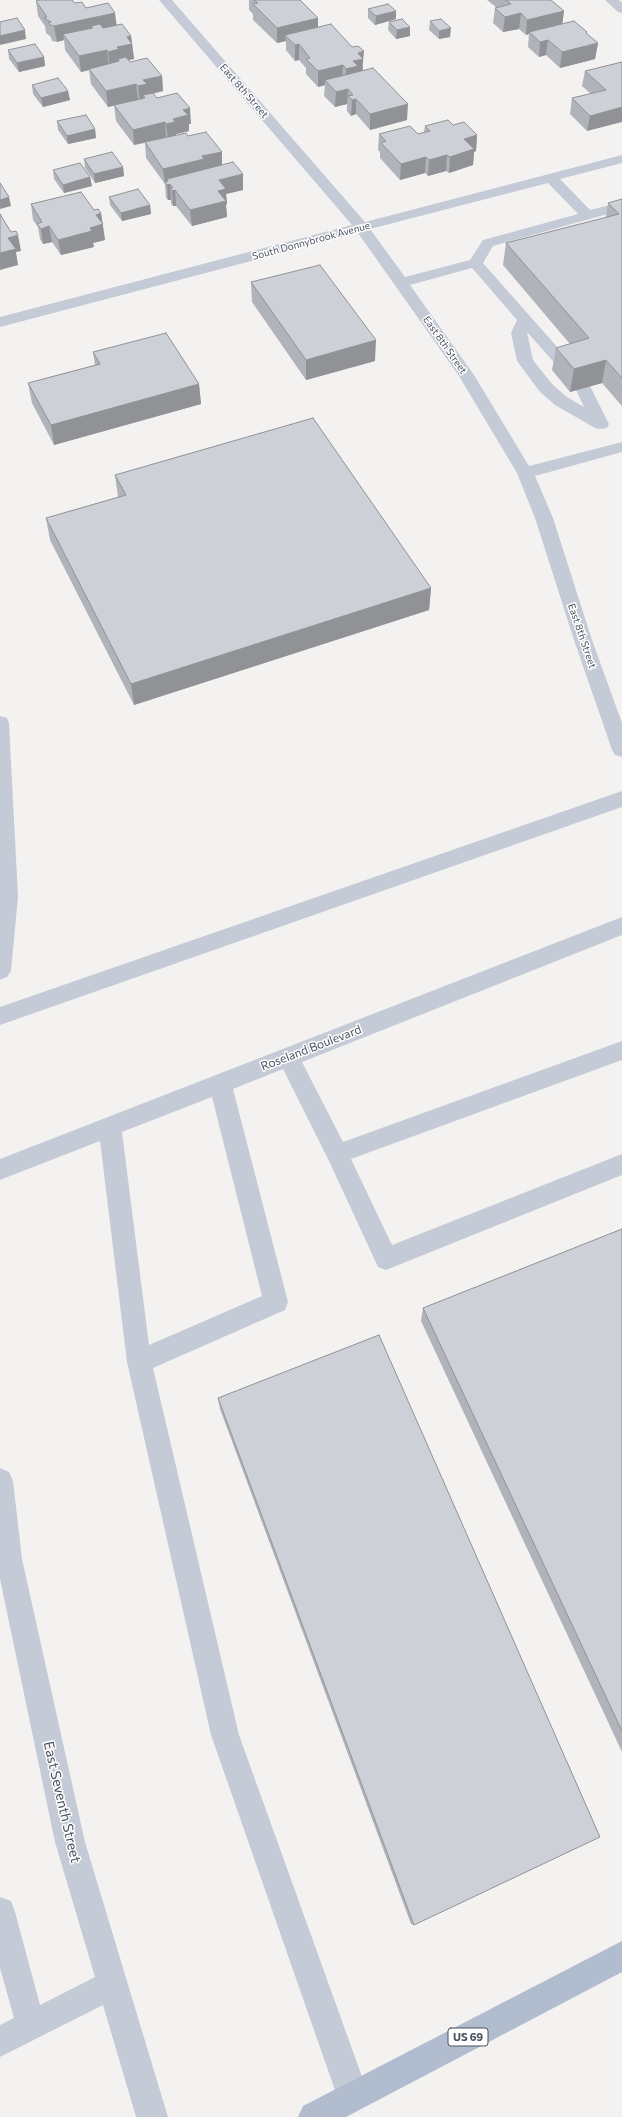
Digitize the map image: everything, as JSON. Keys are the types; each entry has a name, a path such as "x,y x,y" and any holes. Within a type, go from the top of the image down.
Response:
{"main road":[{"name":"US 69","path":"314,2117 622,1956"}],"street":[{"name":"East 8th Street","path":"165,0 362,228 466,375 525,473 544,518 583,640 622,750"},
{"path":"611,0 622,9"},
{"name":"South Donnybrook Avenue","path":"0,322 622,159"},
{"path":"551,178 587,215"},
{"path":"401,283 475,263 488,242 622,206"},
{"path":"475,263 566,366"},
{"path":"524,319 519,333 525,361 546,388 561,401 598,421"},
{"path":"525,473 621,449 598,421 583,388"},
{"path":"0,722 8,897 0,971"},
{"path":"0,1016 622,799"},
{"name":"Roseland Boulevard","path":"0,1170 622,926"},
{"path":"337,1154 622,1050"},
{"path":"288,1057 337,1154 386,1260 622,1164"},
{"path":"138,1362 276,1302 220,1083"},
{"path":"110,1127 138,1362 225,1735 353,2096"},
{"name":"East Seventh Street","path":"0,1481 9,1559 70,1842 152,2117"},
{"path":"0,1912 31,2026"},
{"path":"0,2042 112,1984"}],"building":[{"path":"72,0 75,3 82,2 86,8 108,3 115,13 54,26 50,25 48,23 51,22 44,18 47,17 36,1"},
{"path":"254,0 300,0 318,18 277,28 253,4 258,3"},
{"path":"506,0 551,0 564,11 527,20 521,13 505,17 495,8 511,4"},
{"path":"388,4 396,11 376,16 368,9"},
{"path":"17,18 25,30 0,36 0,22"},
{"path":"402,19 410,27 397,30 389,22"},
{"path":"441,19 451,28 439,31 430,21"},
{"path":"574,21 598,43 562,52 548,40 540,42 529,32"},
{"path":"100,24 103,28 122,24 131,36 127,37 132,44 117,47 119,49 108,52 107,50 79,56 63,34 93,28 91,26"},
{"path":"331,24 352,47 358,46 364,51 358,53 363,59 353,61 358,66 346,69 343,65 318,71 306,59 310,58 299,44 295,45 285,35"},
{"path":"35,44 44,57 17,63 8,50"},
{"path":"126,57 130,62 147,58 162,76 143,80 147,84 138,86 136,84 106,91 89,69 119,61 118,59"},
{"path":"622,62 622,107 590,116 572,98 606,90 585,71"},
{"path":"373,68 408,104 370,114 356,99 352,100 348,96 353,95 348,89 336,92 325,80"},
{"path":"58,78 68,91 41,98 32,85"},
{"path":"153,93 157,98 177,93 190,108 183,110 188,115 173,119 175,122 166,124 165,122 133,130 114,105 145,98 143,95"},
{"path":"86,115 95,129 67,136 57,121"},
{"path":"448,120 453,125 464,122 477,135 464,139 474,149 450,157 447,155 429,160 426,157 401,164 381,143 386,141 379,134 410,126 418,134 430,131 425,126"},
{"path":"206,132 222,152 202,156 204,159 163,169 145,142 186,133 188,136"},
{"path":"112,152 123,167 94,174 84,159"},
{"path":"233,162 243,174 219,180 226,189 218,191 226,201 190,210 175,190 172,191 170,188 173,188 170,184 167,185 165,182 168,181 167,179"},
{"path":"80,163 90,177 63,185 53,170"},
{"path":"0,183 9,197 0,200"},
{"path":"138,189 150,205 121,213 109,197"},
{"path":"81,192 94,210 98,209 101,213 96,215 103,224 90,228 92,231 58,240 49,226 41,229 37,224 42,222 31,204"},
{"path":"622,199 622,378 606,360 574,369 556,348 589,338 506,243 619,214 608,203"},
{"path":"0,214 11,232 16,231 18,235 8,238 16,249 0,253"},
{"path":"320,265 376,340 306,360 251,282"},
{"path":"166,333 199,384 51,425 28,383 100,364 93,352"},
{"path":"313,418 431,588 131,684 46,518 126,495 115,475"},
{"path":"622,1229 622,1731 423,1308"},
{"path":"379,1335 600,1837 414,1925 218,1398"}]}
